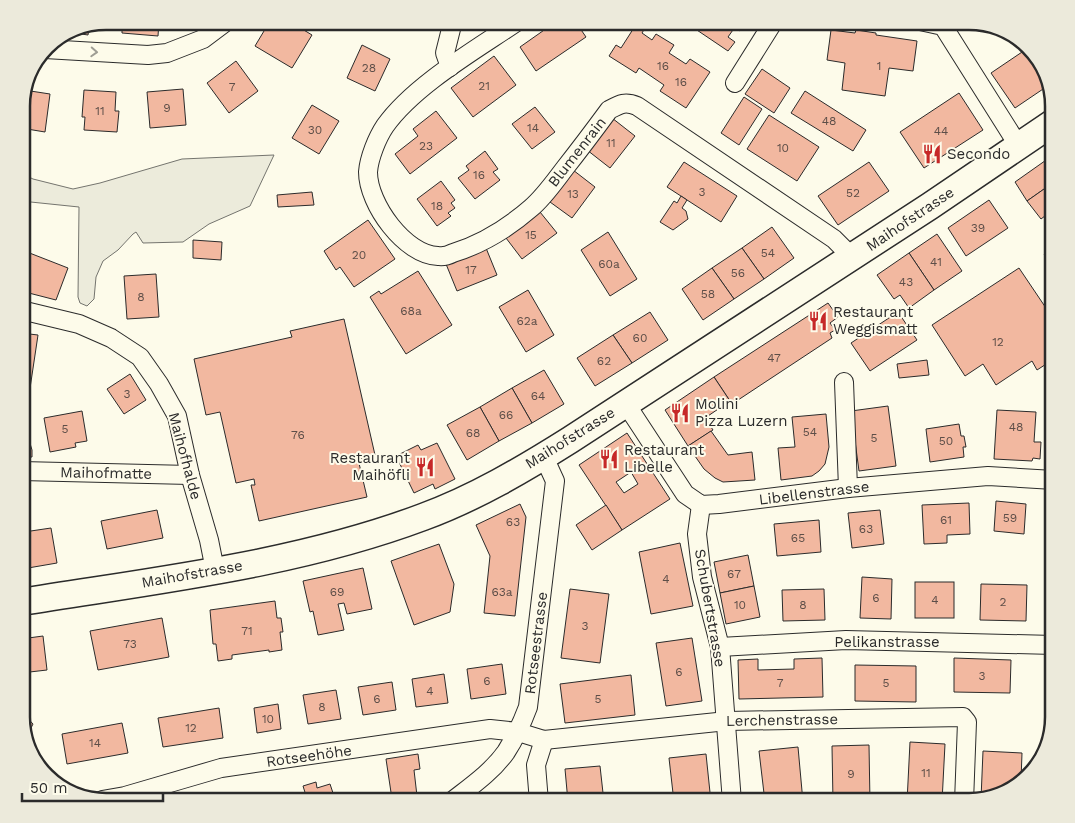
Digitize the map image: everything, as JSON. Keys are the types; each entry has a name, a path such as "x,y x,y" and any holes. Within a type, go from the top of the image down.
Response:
{"main road":[{"name":"Maihofstrasse","path":"30,601 215,570 305,552 407,523 470,497 544,456 626,404 930,206 1045,128"}],"street":[{"path":"55,50 148,55 166,54 203,38 214,30"},
{"path":"451,30 445,53 450,67 505,30"},
{"path":"735,83 768,30"},
{"path":"946,30 1018,145"},
{"name":"Blumenrain","path":"450,67 406,101 385,127 374,150 368,172 372,195 379,209 403,240 427,254 439,257 479,244 533,207 609,110 629,102 834,239 852,257"},
{"name":"Maihofhalde","path":"30,312 79,324 111,338 140,357 159,384 177,416 190,475 209,540 215,570"},
{"path":"844,382 848,488"},
{"path":"626,404 686,494 701,504"},
{"name":"Rotseestrasse","path":"463,793 479,780 504,754 518,732 528,707 555,481 544,456"},
{"name":"Maihofmatte","path":"30,471 190,475"},
{"name":"Libellenstrasse","path":"701,504 719,504 848,488 988,476 1045,479"},
{"name":"Schubertstrasse","path":"701,504 697,534 702,577 720,647 731,793"},
{"name":"Pelikanstrasse","path":"720,647 846,640 1045,645"},
{"name":"Lerchenstrasse","path":"518,732 544,740 727,721 963,717 967,722 964,793"},
{"name":"Rotseehöhe","path":"135,793 221,768 490,729 518,732"},
{"path":"538,793 536,765 544,740"}],"shaded area":[{"path":"274,155 250,206 209,224 183,242 143,243 136,232 118,250 103,261 96,277 94,299 87,306 80,303 78,297 79,207 30,202 30,178 73,189 182,159"}],"building":[{"path":"122,30 158,30 158,36 122,33"},
{"path":"265,30 304,30 312,35 292,68 255,46"},
{"path":"544,30 581,30 586,37 536,71 520,47"},
{"path":"633,30 644,30 642,33 652,40 656,34 674,45 669,53 686,64 690,59 710,72 686,108 660,91 664,85 639,68 636,73 609,56 616,45 621,48"},
{"path":"697,30 733,30 728,37 735,42 728,51"},
{"path":"831,30 855,33 856,30 917,41 913,71 889,68 885,96 842,90 845,63 827,60"},
{"path":"362,45 390,59 375,91 347,78"},
{"path":"1022,52 1032,64 1043,89 1015,108 991,73"},
{"path":"494,56 516,85 473,117 451,88"},
{"path":"236,61 258,91 229,113 207,83"},
{"path":"762,69 790,88 774,113 745,94"},
{"path":"183,89 186,125 150,128 147,92"},
{"path":"84,90 116,92 115,111 119,111 117,132 84,130 85,117 82,117"},
{"path":"32,91 50,94 45,132 30,130 30,101"},
{"path":"805,91 866,130 853,151 791,113"},
{"path":"959,93 983,130 924,168 900,132"},
{"path":"744,97 762,109 739,145 721,133"},
{"path":"312,105 339,121 319,154 292,138"},
{"path":"535,107 555,132 532,149 512,124"},
{"path":"436,111 457,138 410,174 395,154 418,136 413,129"},
{"path":"769,115 819,147 797,181 747,149"},
{"path":"612,118 635,136 610,168 587,150"},
{"path":"485,151 498,169 493,172 500,180 475,199 458,178 469,170 466,166"},
{"path":"1045,161 1045,188 1027,201 1015,182"},
{"path":"684,162 737,196 721,222 667,187"},
{"path":"869,162 889,191 838,225 818,196"},
{"path":"573,170 595,187 572,218 550,202"},
{"path":"441,181 455,200 451,203 455,208 448,213 451,216 437,226 417,199"},
{"path":"1045,188 1045,216 1041,219 1027,201"},
{"path":"312,192 314,205 278,207 277,195"},
{"path":"681,196 687,200 682,208 686,211 688,219 673,230 660,222 674,201 677,203"},
{"path":"989,200 1008,228 966,256 948,228"},
{"path":"540,212 557,233 522,259 506,238"},
{"path":"368,220 395,259 354,287 340,267 336,270 324,251"},
{"path":"772,227 794,258 764,279 742,248"},
{"path":"608,232 637,279 610,296 581,250"},
{"path":"937,234 962,271 934,290 909,253"},
{"path":"193,240 222,242 221,260 193,258"},
{"path":"486,248 497,275 457,291 446,264"},
{"path":"742,248 764,279 734,299 712,268"},
{"path":"30,253 68,268 56,300 30,293"},
{"path":"909,253 934,290 909,308 900,295 894,299 877,275"},
{"path":"712,268 734,299 703,320 682,289"},
{"path":"1019,268 1045,307 1045,365 1037,370 1032,361 996,385 983,364 965,376 932,325"},
{"path":"418,271 452,325 406,354 370,297 379,291 381,294"},
{"path":"156,274 159,317 127,319 124,276"},
{"path":"528,290 554,335 526,352 499,307"},
{"path":"828,303 838,317 830,323 835,330 830,333 832,338 732,404 714,377"},
{"path":"650,312 668,340 632,363 613,335"},
{"path":"898,312 917,340 870,371 851,343"},
{"path":"344,319 375,455 358,459 367,497 259,521 251,485 255,485 254,479 236,483 220,412 206,415 194,359 292,337 290,331"},
{"path":"30,334 38,335 30,388"},
{"path":"613,335 632,363 595,386 577,358"},
{"path":"927,360 929,375 899,378 897,364"},
{"path":"544,370 564,404 532,423 512,388"},
{"path":"130,374 146,400 124,414 107,389"},
{"path":"714,377 730,401 705,418 713,430 688,446 665,410"},
{"path":"512,388 532,423 499,441 480,407"},
{"path":"888,406 896,466 859,471 851,411"},
{"path":"480,407 499,441 467,460 447,425"},
{"path":"997,410 1036,412 1034,442 1041,442 1040,459 1033,458 1032,461 994,459"},
{"path":"82,411 87,441 75,443 76,447 50,452 44,418"},
{"path":"826,414 829,447 825,464 812,476 781,480 778,448 795,447 792,417"},
{"path":"959,424 961,436 964,436 966,447 963,447 964,457 930,462 926,429"},
{"path":"711,431 728,455 752,452 755,480 723,482 704,469 688,446"},
{"path":"627,433 670,499 622,530 579,465","holes":["631,472 638,484 624,493 616,482"]},
{"path":"30,443 32,450 32,457 30,457"},
{"path":"437,443 455,479 435,489 433,484 414,493 396,456 418,445 421,450"},
{"path":"996,501 1026,504 1024,534 994,531"},
{"path":"969,503 970,534 947,535 947,543 924,544 922,505"},
{"path":"520,504 526,517 515,616 484,613 490,556 476,525"},
{"path":"606,505 622,530 592,550 576,525"},
{"path":"157,510 163,538 107,549 101,521"},
{"path":"880,510 884,544 852,548 848,513"},
{"path":"819,520 821,552 777,556 774,524"},
{"path":"51,528 57,563 30,568 30,531"},
{"path":"680,543 693,606 651,614 639,552"},
{"path":"439,544 454,584 450,612 414,625 391,561"},
{"path":"748,555 754,586 720,593 714,562"},
{"path":"363,568 372,609 347,614 344,603 338,604 344,630 318,635 313,611 310,612 303,581"},
{"path":"862,577 892,579 891,619 860,618"},
{"path":"915,582 954,582 954,618 915,618"},
{"path":"981,584 1027,585 1026,621 980,620"},
{"path":"754,586 760,617 726,624 720,593"},
{"path":"570,589 609,594 600,663 561,658"},
{"path":"824,589 825,620 783,621 782,590"},
{"path":"275,601 277,618 281,618 283,632 280,632 282,650 232,655 232,659 218,661 216,644 213,644 210,610"},
{"path":"162,618 169,657 98,670 90,631"},
{"path":"43,636 47,670 30,672 30,638"},
{"path":"692,638 702,701 666,706 656,643"},
{"path":"822,658 823,697 739,699 738,660 758,659 758,670 794,669 794,659"},
{"path":"954,658 1011,660 1010,693 954,692"},
{"path":"502,664 506,694 471,699 467,669"},
{"path":"855,665 916,666 916,702 855,701"},
{"path":"444,674 448,703 416,707 412,679"},
{"path":"631,675 635,715 565,723 560,684"},
{"path":"392,682 396,710 363,715 358,687"},
{"path":"336,690 341,719 308,724 303,695"},
{"path":"278,704 281,729 257,733 254,708"},
{"path":"219,708 223,738 163,747 158,718"},
{"path":"122,723 128,753 67,764 62,734"},
{"path":"910,742 945,744 942,793 907,793"},
{"path":"869,745 870,793 833,793 832,746"},
{"path":"798,747 802,793 764,793 759,751"},
{"path":"983,751 1022,753 1021,771 1019,774 1002,785 981,791"},
{"path":"418,754 420,769 414,770 417,793 391,793 386,759"},
{"path":"706,754 710,793 673,793 669,758"},
{"path":"600,766 603,793 567,793 565,769"},
{"path":"316,782 317,788 330,784 333,793 305,793 303,786"}],"place":[{"name":"Secondo","path":"932,154"},
{"name":"Restaurant Weggismatt","path":"818,321"},
{"name":"Molini Pizza Luzern","path":"680,413"},
{"name":"Restaurant Libelle","path":"609,459"},
{"name":"Restaurant Maihöfli","path":"425,467"}]}
